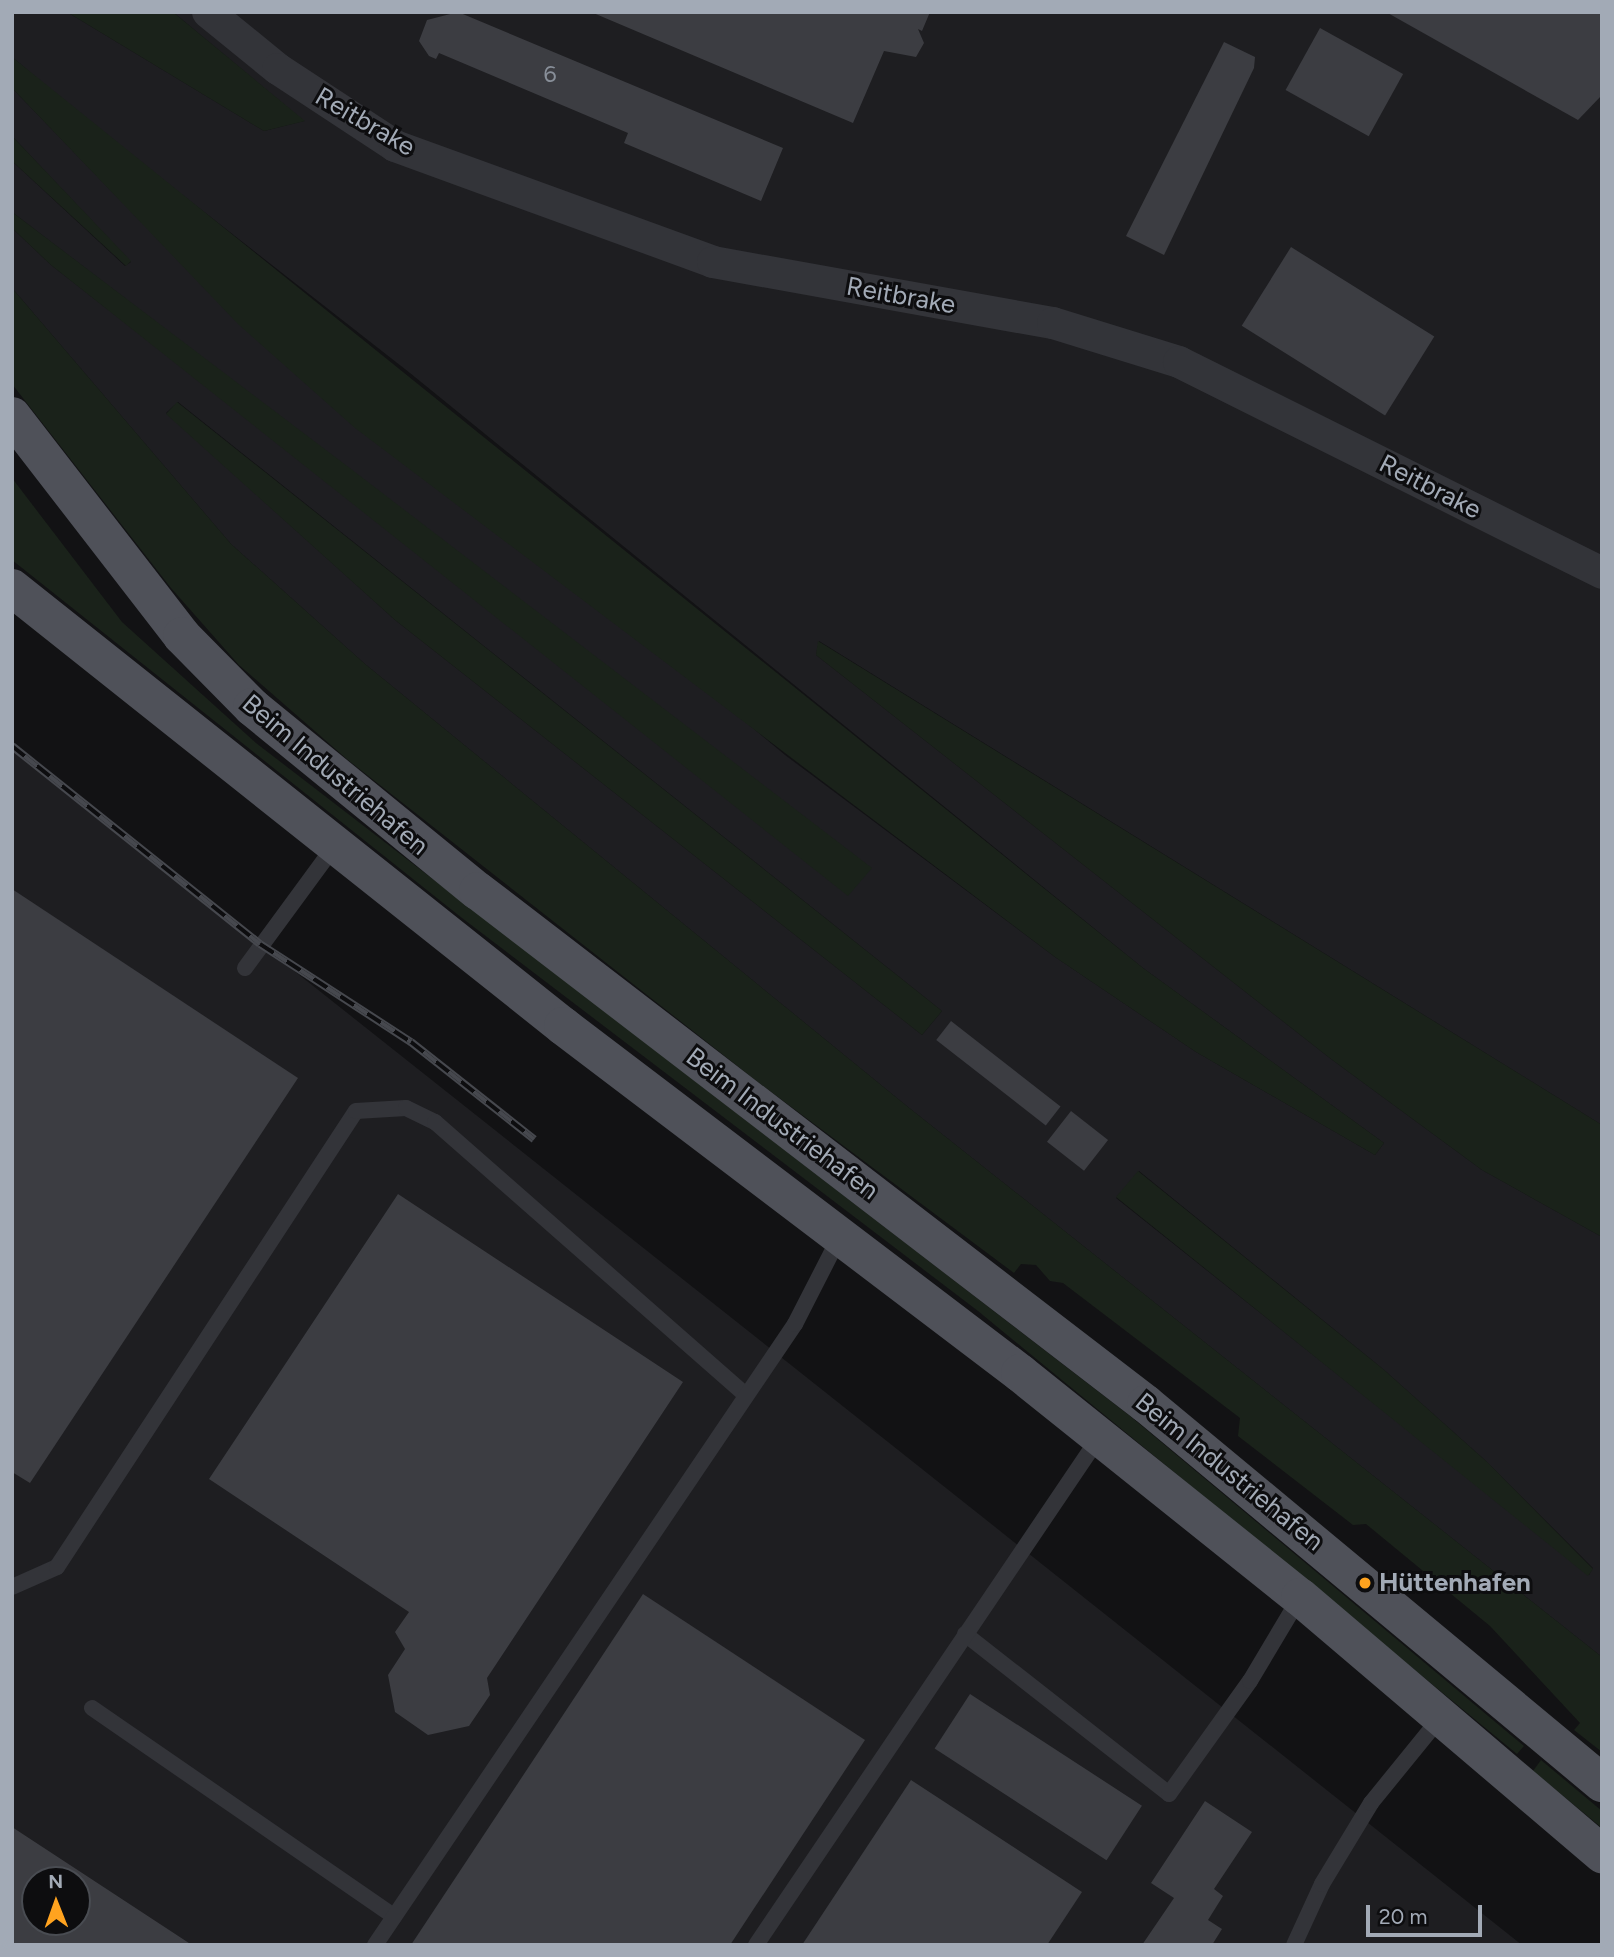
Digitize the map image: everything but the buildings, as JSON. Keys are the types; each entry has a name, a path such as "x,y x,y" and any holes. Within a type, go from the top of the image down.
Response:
{"main road":[{"name":"Beim Industriehafen","path":"12,416 182,636 252,707 478,891 1146,1404 1602,1783"},
{"name":"Beim Industriehafen","path":"12,588 334,847 841,1233 1100,1436 1300,1597 1602,1854"}],"street":[{"name":"Reitbrake","path":"208,12 278,69 395,146 713,262 1053,323 1179,362 1602,573"}],"lane":[{"path":"245,968 334,847"},
{"path":"12,1587 57,1567 356,1111 406,1108 435,1122 746,1395"},
{"path":"375,1945 796,1324 841,1233"},
{"path":"756,1945 1100,1436"},
{"path":"965,1634 1169,1794 1250,1681 1300,1597"},
{"path":"92,1708 394,1916"},
{"path":"1293,1945 1371,1803 1441,1717"}],"shaded area":[{"path":"12,12 67,12 264,131 304,121 173,12 1602,12 1602,1125 819,641 816,655 1331,1059 1482,1170 1602,1237 1602,1657 908,1107 365,664 231,544 12,288 12,228 51,265 450,577 871,868 12,212 12,161 125,266 131,262 12,136 12,88 120,200 785,755 1055,957 1196,1052 1375,1155 1384,1143 1143,968 410,373 93,125 12,57","holes":["178,402 942,1011 922,1035 395,620 166,413","1139,1171 1383,1369 1487,1462 1593,1568 1589,1575 1116,1198"]},
{"path":"67,12 173,12 305,121 264,131"},
{"path":"12,57 1143,968 1384,1143 1375,1155 1196,1052 1055,957 355,428 238,324 12,88"},
{"path":"12,136 131,261 126,266 12,161"},
{"path":"12,212 872,868 848,896 51,265 12,228"},
{"path":"12,288 231,544 365,664 908,1107 1602,1657 1602,1752 1574,1730 1580,1723 1490,1626 1366,1524 1353,1525 1238,1436 1240,1418 1063,1283 1050,1281 1036,1265 1021,1264 1014,1273 754,1079 348,760 239,665 171,588 12,384"},
{"path":"177,402 942,1011 922,1035 395,620 166,414"},
{"path":"12,478 122,622 256,743 1130,1416 1524,1746 1517,1754 978,1311 462,918 12,560"},
{"path":"818,641 1602,1125 1602,1237 1482,1170 1331,1059 816,655"},
{"path":"12,747 1522,1945 12,1945"},
{"path":"1138,1171 1383,1369 1487,1462 1593,1569 1588,1576 1116,1197"},
{"path":"1541,1760 1602,1811 1602,1828 1533,1771"}],"railway":[{"path":"12,746 260,944 411,1042 534,1139"}],"place":[{"name":"Hüttenhafen","path":"1365,1583"}]}
